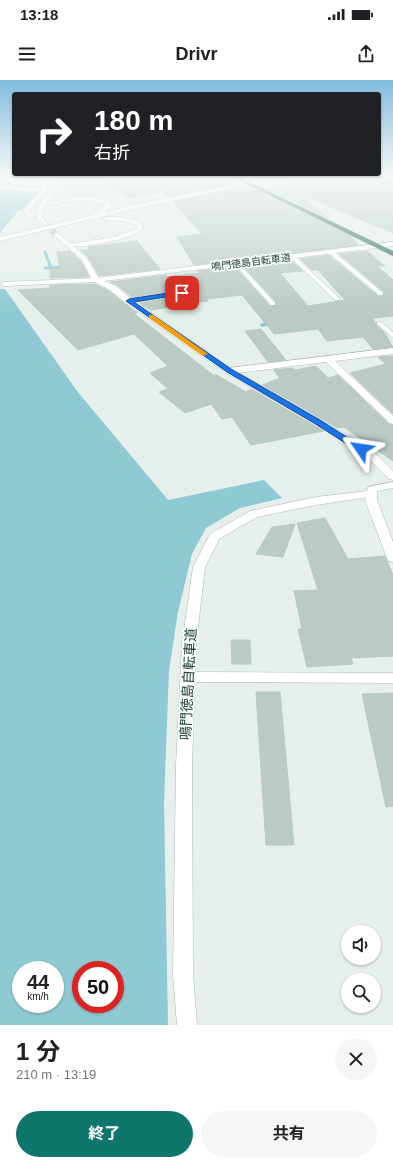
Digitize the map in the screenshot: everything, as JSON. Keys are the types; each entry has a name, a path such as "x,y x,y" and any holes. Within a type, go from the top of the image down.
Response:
{"highway":[{"path":"322,220 393,254"}],"main road":[{"path":"42,220 45,224"},
{"path":"60,226 76,220"},
{"path":"2,238 83,220"},
{"path":"60,226 101,220"},
{"path":"70,245 123,237 139,230 140,225 130,220"},
{"path":"56,234 85,259 96,280 113,288 129,301 229,371 317,421 372,456 393,477"},
{"name":"鳴門徳島自転車道","path":"4,284 96,280 393,244"},
{"path":"229,371 393,351"},
{"path":"327,358 393,421"},
{"name":"鳴門徳島自転車道","path":"187,1025 183,966 184,766 189,644 199,567 214,537 254,514 316,501 372,494 372,489 393,485"},
{"path":"372,494 371,500 393,558"}],"lane":[{"path":"331,252 381,294"},
{"path":"293,257 337,299"},
{"path":"237,264 273,304"},
{"path":"129,301 183,293"},
{"path":"379,323 393,336"},
{"path":"187,677 393,678"}],"water":[{"path":"0,220 11,220 0,233"},
{"path":"0,289 5,289 77,391 168,500 264,480 282,498 240,508 206,528 192,554 178,612 169,670 164,803 168,1025 0,1025"}],"building":[{"path":"189,220 318,220 350,236 359,245 194,265 177,237 202,234"},
{"path":"362,220 393,220 393,233"},
{"path":"137,241 160,269 99,276 88,257 80,250 89,250 88,247"},
{"path":"70,251 81,261 89,277 50,278 50,270 60,269 57,252"},
{"path":"367,251 385,266 377,266 393,280 393,316 373,318 376,325 384,332 393,347 373,349 363,337 327,341 318,329 274,334 242,295 207,299 208,301 151,310 140,303 184,295 186,292 182,290 132,297 117,285 110,282 166,275 168,277 199,273 197,271 235,267 270,306 275,306 276,302 243,266 291,260 303,271 280,273 308,306 345,300 318,270 312,270 300,259 329,255 378,296 383,296 384,292 339,254"},
{"path":"95,284 109,291 137,313 133,313 217,378 215,374 246,392 251,389 324,431 251,445 232,417 222,419 211,404 185,413 159,392 168,389 150,373 168,366 134,334 78,350 18,290 50,288 50,285"},
{"path":"261,329 286,360 268,362 245,331"},
{"path":"393,356 393,414 350,373 386,364 378,357"},
{"path":"316,366 328,378 338,375 389,424 393,425 393,461 344,427 338,428 263,385 280,378 274,370 292,368 295,370"},
{"path":"325,518 348,559 385,556 393,575 393,656 351,658 353,664 307,667 298,629 302,629 294,591 318,590 297,523"},
{"path":"295,524 283,557 256,554 272,527"},
{"path":"231,640 250,640 251,664 232,664"},
{"path":"256,692 280,692 294,845 266,845"},
{"path":"393,693 393,806 386,807 362,694"}],"waterway":[{"path":"45,252 51,268"},
{"path":"51,268 67,267"},
{"path":"45,268 51,268"},
{"path":"262,325 274,323"}],"tunnel":[{"path":"45,224 56,234"}],"slow traffic":[{"path":"151,317 205,354"}],"route":[{"path":"182,293 129,301 229,371 317,421 361,449"}]}
